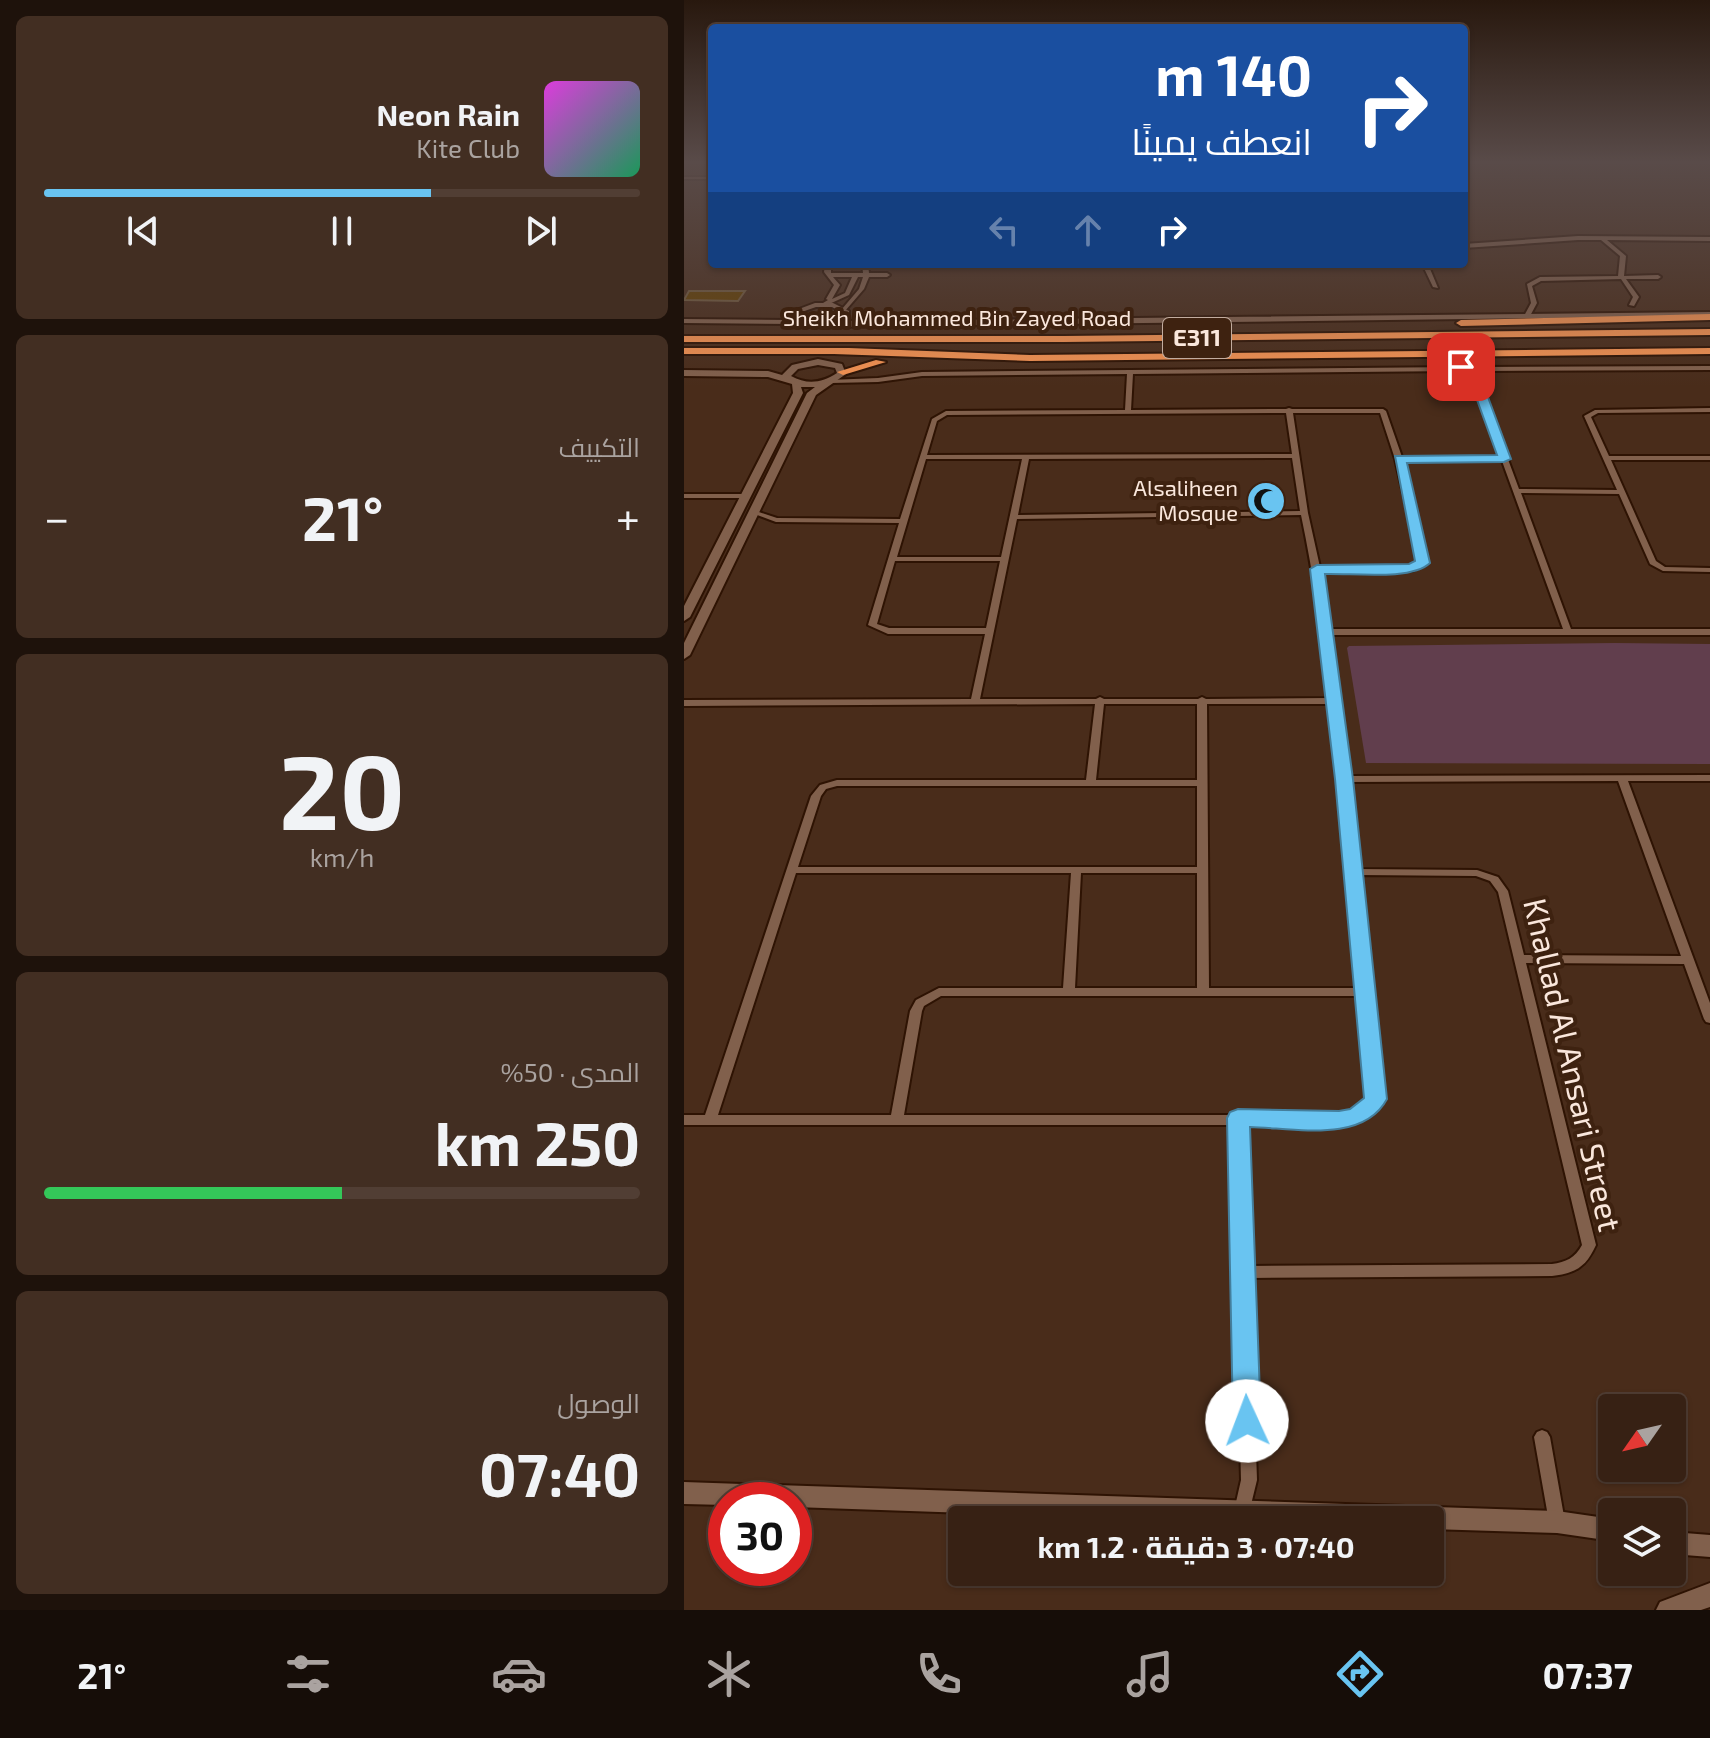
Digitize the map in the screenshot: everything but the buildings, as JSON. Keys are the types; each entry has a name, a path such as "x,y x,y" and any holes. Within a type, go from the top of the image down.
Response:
{"highway":[{"path":"826,338 867,334 1107,330 1691,324 1710,319"},
{"path":"1379,327 1710,319"},
{"path":"684,330 1012,327 1107,330"},
{"name":"Sheikh Mohammed Bin Zayed Road","path":"684,339 1710,332"},
{"name":"Sheikh Mohammed Bin Zayed Road","path":"684,354 1710,342"},
{"path":"819,351 1030,358"},
{"path":"684,354 773,358 788,361 792,374"},
{"path":"1317,355 1460,360 1710,354"},
{"path":"843,373 873,362 1030,358 1710,354"}],"main road":[{"path":"684,655 812,393 843,373 839,366 826,362 792,374"},
{"path":"684,373 792,374 830,381"},
{"path":"684,617 798,393 792,374"},
{"path":"775,436 783,437 784,449"},
{"path":"684,1493 1071,1506"},
{"path":"1444,1518 1557,1522 1598,1528"},
{"path":"1686,1544 1710,1546"},
{"path":"1668,1610 1710,1595"}],"street":[{"path":"1468,246 1602,238 1710,239"},
{"path":"1602,238 1623,256 1621,278 1636,297 1632,305"},
{"path":"827,268 837,285 827,302"},
{"path":"828,323 842,318 864,286 865,268"},
{"path":"1427,268 1436,287"},
{"path":"829,275 887,275"},
{"path":"764,320 844,297 856,275"},
{"path":"1527,316 1534,303 1529,285 1535,280 1555,277 1658,277"},
{"path":"827,302 877,321"},
{"path":"793,313 792,319 796,322"},
{"path":"684,321 828,323 1527,316 1710,319"},
{"path":"830,381 922,374 1710,368"},
{"path":"1477,371 1504,459 1568,632"},
{"path":"843,373 861,380"},
{"path":"1128,411 1130,373"},
{"path":"684,1120 1339,1120 1368,1110 1376,1099 1376,1086 1351,872 1344,779 1317,569 1304,513 1289,410"},
{"path":"1710,410 1589,412 1587,416 1656,565 1670,570 1710,570"},
{"path":"990,631 888,631 875,628 872,621 934,420 946,413 1383,411 1399,459 1423,563 1412,569 1317,569"},
{"path":"923,457 1296,456"},
{"path":"975,700 1026,457"},
{"path":"1607,458 1710,458"},
{"path":"1399,459 1504,459"},
{"path":"1518,491 1622,492"},
{"path":"684,496 745,496"},
{"path":"753,512 776,520"},
{"path":"1013,517 1304,513"},
{"path":"744,530 776,520 902,521"},
{"path":"891,559 1005,559"},
{"path":"1326,632 1710,632"},
{"path":"684,700 1334,701"},
{"path":"1091,783 1100,700"},
{"path":"1202,700 1203,991"},
{"path":"1622,778 1710,1019"},
{"path":"1344,779 1710,778"},
{"path":"710,1120 816,796 829,784 1202,783"},
{"path":"793,870 1203,870"},
{"path":"1069,991 1076,871"},
{"name":"Khallad Al Ansari Street","path":"1243,1272 1552,1270 1577,1264 1585,1256 1589,1245 1503,891 1494,879 1477,873 1351,872"},
{"path":"1521,959 1689,960"},
{"path":"897,1118 916,1011 929,996 951,990 1364,992"},
{"path":"1238,1118 1250,1506"},
{"path":"1542,1437 1557,1522"}],"shaded area":[{"path":"1710,644 1710,764 1366,763 1349,646"}],"place":[{"name":"Alsaliheen Mosque","path":"1266,501"}],"route":[{"path":"1247,1421 1238,1118 1339,1120 1368,1110 1376,1099 1344,779 1317,569 1412,569 1423,563 1399,459 1504,459 1473,373 1461,367"}]}
